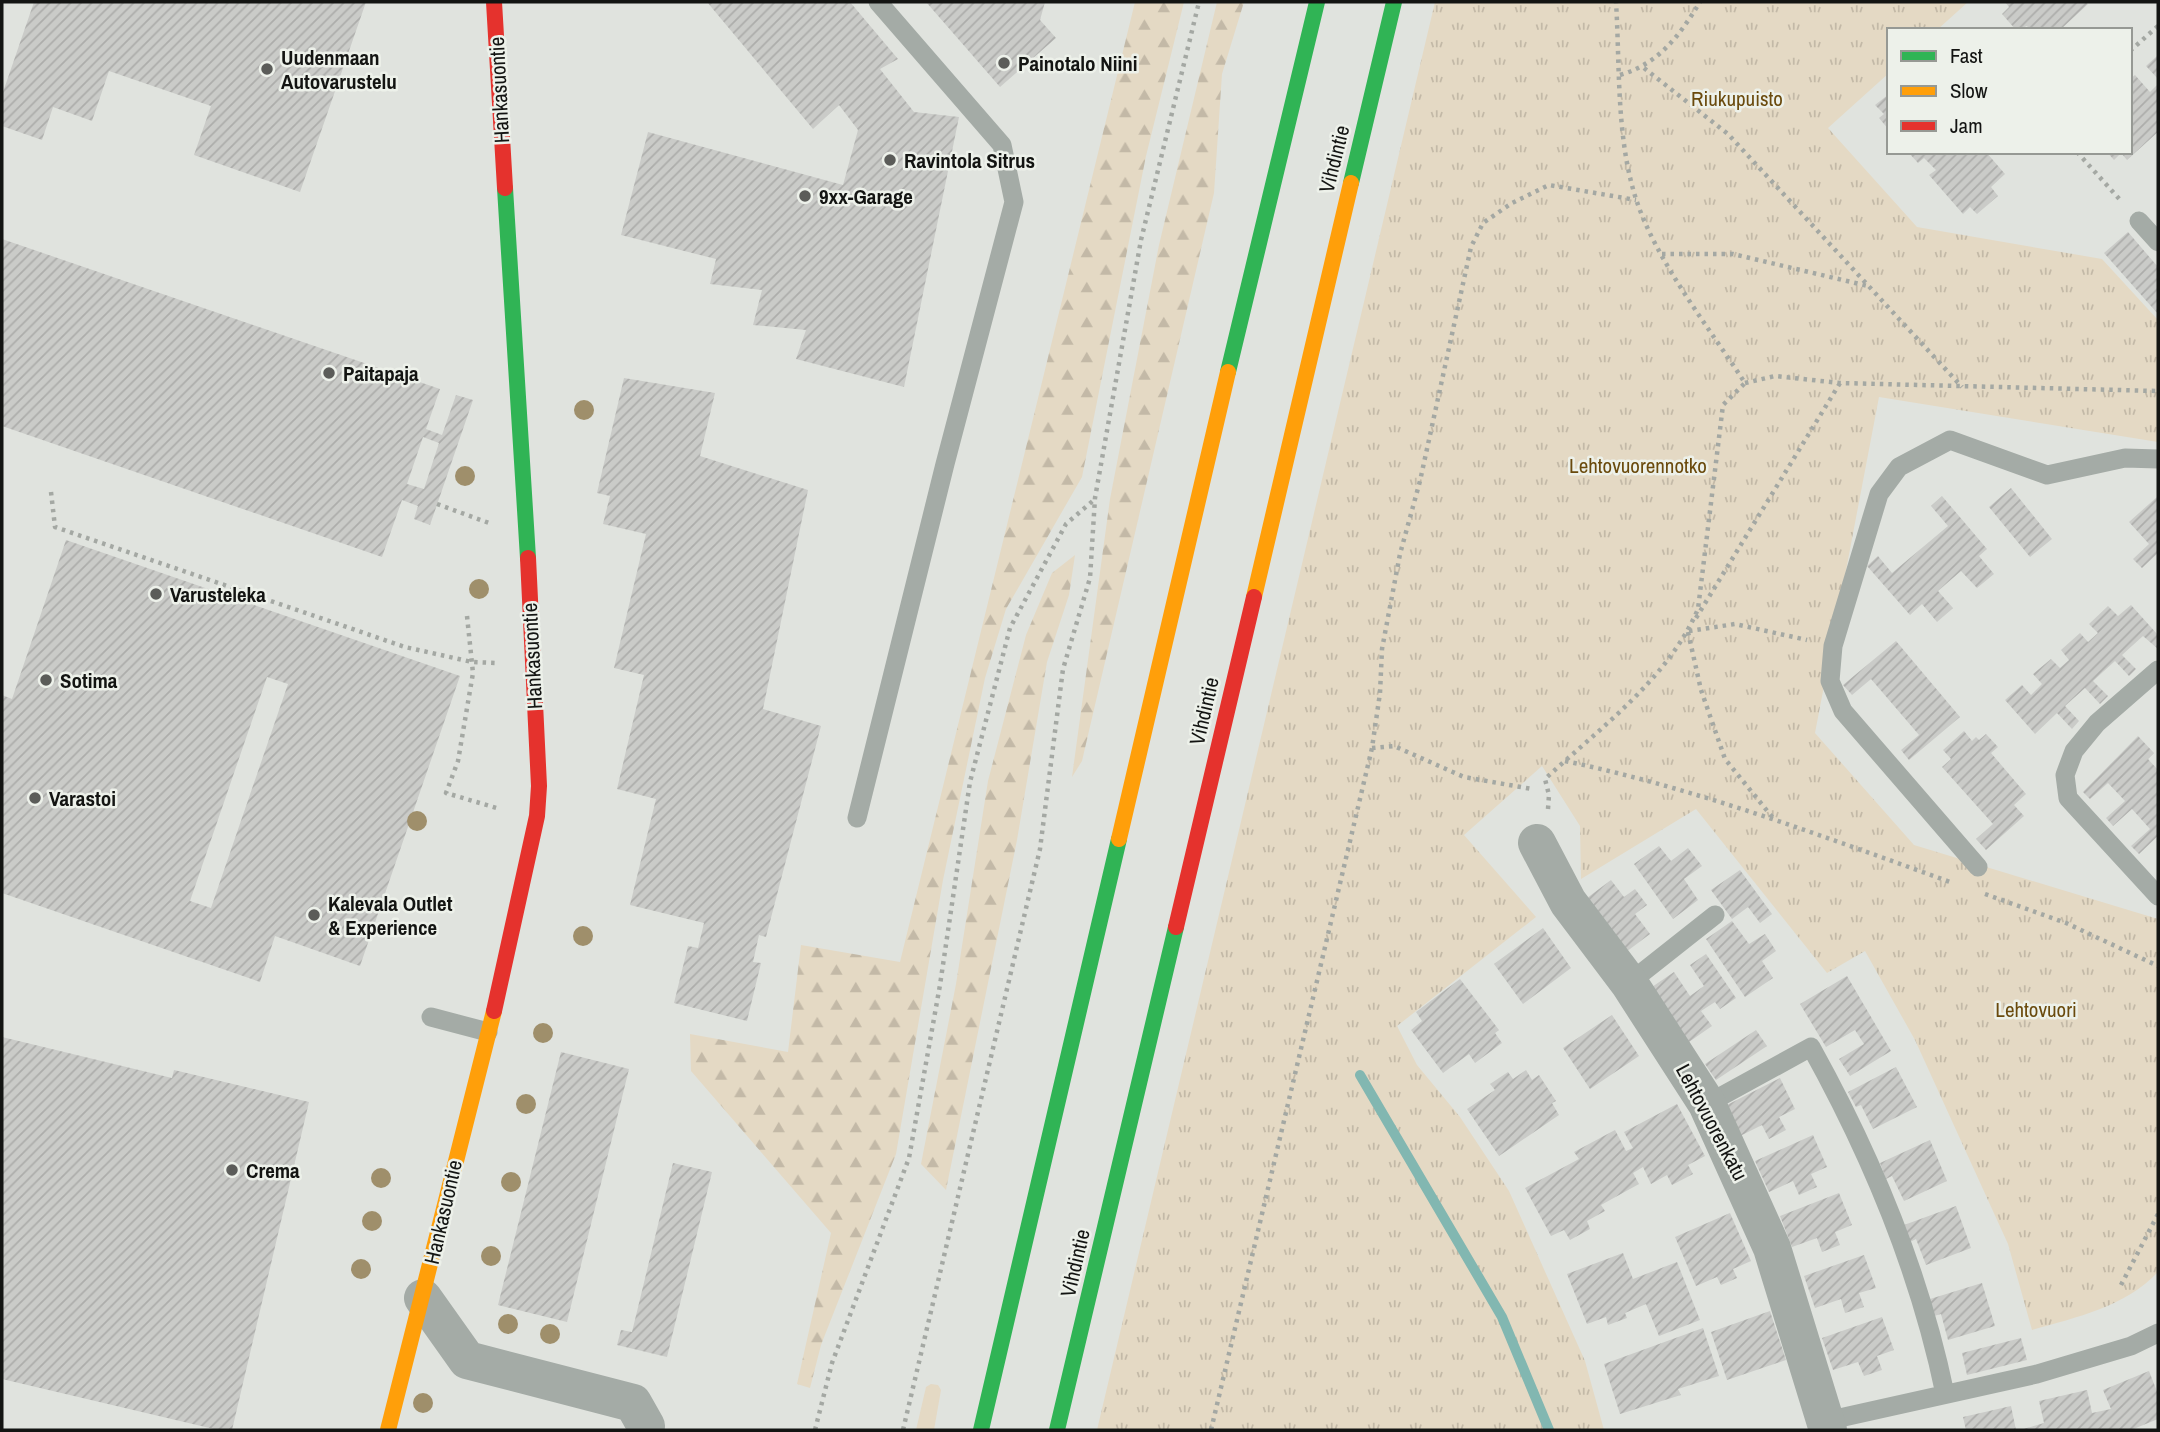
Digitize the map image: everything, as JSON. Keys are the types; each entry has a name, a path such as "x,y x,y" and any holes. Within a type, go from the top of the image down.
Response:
{"main road":[{"name":"Hankasuontie","path":"388,1430 488,1032 537,816 539,786 494,2"},
{"path":"981,1430 1240,319 1317,2"},
{"name":"Vihdintie","path":"1057,1430 1394,2"}],"street":[{"name":"Lehtovuorenkatu","path":"1537,843 1568,902 1629,983 1707,1104 1772,1248 1827,1426"},
{"path":"423,1298 467,1360 633,1403 646,1426 645,1430"}],"lane":[{"path":"857,818 944,464 1014,202 1002,145 878,2"},
{"path":"2139,221 2158,242"},
{"path":"1978,867 1843,711 1830,681 1833,646 1879,494 1899,467 1936,445 1950,440 2047,475 2125,458 2158,459"},
{"path":"2158,670 2097,723 2074,751 2065,775 2068,798 2158,896"},
{"path":"1629,983 1715,915"},
{"path":"431,1017 488,1032"},
{"path":"1707,1104 1811,1047 1879,1184 1935,1345 1945,1394"},
{"path":"1827,1426 1945,1394 2037,1374 2131,1346 2158,1333"}],"path":[{"path":"903,1430 1040,849 1063,668 1090,578 1095,498 1141,240 1199,2"},
{"path":"1616,2 1624,138 1636,200 1662,254 1745,383"},
{"path":"1620,75 1644,68 1678,38 1700,2"},
{"path":"2132,49 2158,26"},
{"path":"1644,68 1728,134 1962,387"},
{"path":"2079,154 2139,221"},
{"path":"1211,1430 1372,747 1380,693 1382,649 1400,554 1420,481 1471,247 1483,223 1512,203 1549,185 1636,200"},
{"path":"1662,254 1733,254 1869,286"},
{"path":"1773,818 1725,759 1700,690 1688,631 1698,608 1723,405 1745,383 1775,376 1840,383 2158,391"},
{"path":"1545,779 1658,673 1688,631 1840,383"},
{"path":"51,492 55,527 405,647 472,662 499,663"},
{"path":"815,1430 832,1363 909,1158 940,985 970,782 1010,628 1066,524 1095,498"},
{"path":"437,504 490,523"},
{"path":"467,615 473,673 458,761 446,793 494,809 508,808"},
{"path":"1688,631 1735,624 1833,646"},
{"path":"1372,747 1394,746 1464,778 1532,789"},
{"path":"1564,761 1632,775 1773,818 1964,887"},
{"path":"1977,891 2066,923 2158,966"},
{"path":"2121,1285 2158,1214"}],"green space":[{"path":"1135,2 1184,2 1146,156 1082,477 1006,609 985,678 943,880 896,1154 821,1345 810,1388 797,1384 831,1233 691,1071 690,1034 788,1052 801,945 900,962"},
{"path":"1217,2 1244,2 1222,74 1214,193 1082,761 1072,777 1110,499 1159,245"},
{"path":"1435,2 1968,2 1939,28 1887,28 1887,75 1828,128 1917,227 2102,259 2158,320 2158,442 1879,397 1815,733 1914,845 2158,919 2158,1272 2131,1294 2115,1302 2032,1330 2008,1244 1915,1040 1865,951 1827,973 1696,809 1581,879 1580,826 1542,766 1464,835 1536,917 1397,1026 1417,1065 1460,1117 1509,1191 1585,1361 1604,1430 1097,1430"},
{"path":"1075,555 1069,595 1047,662 1017,840 946,1190 921,1164 956,984 988,781 1026,635 1052,573"},
{"path":"931,1384 938,1385 941,1390 934,1430 916,1430 926,1387"}],"building":[{"path":"34,2 366,2 300,192 194,155 211,106 109,71 92,121 53,107 42,140 2,126 2,95"},
{"path":"707,2 850,2 898,59 880,69 914,112 959,117 904,387 796,359 806,330 753,325 762,290 710,284 716,259 621,235 648,132 843,185 858,130 839,105 813,129"},
{"name":"Painotalo Niini","path":"926,2 1045,2 1040,20 1056,38 1000,87"},
{"path":"2005,2 2088,4 2062,28 2014,28 2002,14 2009,7"},
{"path":"2158,55 2158,79 2146,66"},
{"path":"2135,75 2150,92 2158,84 2158,132 2127,160 2122,154 2132,154 2132,77"},
{"path":"1887,96 1887,128 1879,118 1884,114 1875,105"},
{"path":"1910,154 1988,154 2005,174 1991,187 1998,196 1977,214 1970,207 1963,214 1929,175 1936,170 1924,158 1918,163"},
{"path":"2109,154 2120,154 2114,160"},
{"path":"2128,232 2158,267 2158,314 2104,253"},
{"path":"2,239 440,389 426,429 442,435 456,395 473,400 430,525 414,519 418,506 402,500 382,557 2,426","holes":["423,437 439,443 424,489 407,484"]},
{"path":"624,378 715,393 700,456 808,490 763,709 821,726 766,937 759,935 753,962 761,963 747,1021 674,1003 688,946 698,948 704,923 630,905 656,799 617,789 644,675 614,668 646,534 603,524 610,496 597,493"},
{"path":"2011,488 2052,539 2030,557 1989,507"},
{"path":"1942,496 1987,549 1979,556 1994,574 1977,588 1961,571 1938,591 1953,608 1937,622 1922,604 1910,615 1867,566 1878,556 1892,573 1948,526 1931,506"},
{"path":"2158,496 2158,553 2142,568 2133,559 2149,544 2129,522"},
{"path":"66,540 460,676 360,966 275,936 260,982 2,893 2,695 12,699","holes":["267,677 288,684 211,908 190,901"]},
{"path":"2131,605 2158,635 2158,649 2143,636 2122,655 2136,669 2129,676 2115,661 2093,681 2108,696 2100,704 2085,688 2065,706 2079,721 2072,729 2057,713 2035,734 2005,700 2022,685 2031,695 2042,684 2033,674 2051,659 2060,668 2069,660 2061,650 2080,633 2088,642 2098,633 2089,624 2108,606 2118,616"},
{"path":"1896,641 1960,717 1909,760 1901,750 1919,735 1871,679 1852,695 1843,685"},
{"path":"1964,731 1972,741 1976,737 1979,740 1986,734 1998,747 1991,753 2026,794 2014,805 2024,816 1986,850 1976,839 1993,824 1942,767 1951,759 1943,750"},
{"path":"2138,736 2154,753 2148,759 2158,770 2158,836 2139,854 2131,846 2150,829 2132,809 2113,826 2106,818 2125,801 2108,783 2090,799 2083,792"},
{"path":"1659,846 1671,861 1688,848 1702,866 1684,879 1698,900 1673,919 1634,864"},
{"path":"1740,870 1772,914 1760,923 1748,907 1732,919 1711,890"},
{"path":"1611,880 1624,897 1635,889 1647,905 1635,914 1650,934 1622,955 1583,901"},
{"path":"1732,921 1749,944 1765,934 1776,951 1762,961 1773,978 1745,997 1706,939"},
{"path":"1543,928 1571,968 1523,1004 1494,964"},
{"path":"1706,954 1736,998 1720,1009 1715,1002 1701,1011 1712,1026 1686,1044 1649,989 1674,972 1690,996 1704,986 1690,965"},
{"path":"1847,976 1891,1051 1850,1076 1839,1059 1864,1044 1855,1030 1826,1047 1800,1004"},
{"path":"1460,979 1499,1030 1495,1033 1502,1043 1475,1063 1469,1054 1443,1073 1411,1030 1422,1021 1416,1012"},
{"path":"1612,1015 1639,1056 1590,1089 1563,1048"},
{"path":"1756,1030 1767,1046 1716,1080 1705,1064"},
{"path":"2,1037 172,1078 174,1070 309,1102 232,1430 218,1430 2,1379"},
{"path":"561,1052 629,1069 567,1322 498,1305"},
{"path":"1896,1067 1917,1107 1873,1129 1861,1105 1856,1107 1848,1092"},
{"path":"1526,1070 1532,1080 1539,1075 1556,1101 1552,1103 1559,1115 1499,1156 1467,1109 1495,1090 1490,1084 1508,1072 1513,1079"},
{"path":"1780,1078 1795,1109 1779,1117 1786,1130 1769,1139 1762,1125 1738,1137 1723,1107"},
{"path":"1677,1104 1705,1156 1688,1165 1693,1174 1672,1185 1667,1175 1651,1184 1643,1167 1633,1173 1639,1184 1601,1205 1605,1211 1587,1221 1590,1229 1570,1240 1564,1230 1551,1236 1525,1188 1579,1159 1574,1152 1615,1130 1626,1151 1633,1148 1624,1132"},
{"path":"1813,1135 1827,1167 1811,1174 1817,1187 1799,1195 1793,1181 1769,1192 1755,1161"},
{"path":"1930,1140 1947,1181 1904,1201 1892,1176 1886,1179 1880,1163"},
{"path":"673,1163 712,1172 667,1357 617,1345 621,1330 632,1332"},
{"path":"1839,1193 1852,1225 1835,1232 1840,1245 1822,1252 1817,1238 1792,1247 1780,1216"},
{"path":"1956,1206 1971,1248 1926,1265 1916,1239 1910,1242 1904,1225"},
{"path":"1730,1213 1751,1261 1733,1269 1737,1278 1721,1285 1717,1277 1696,1286 1675,1237"},
{"path":"1623,1253 1633,1279 1677,1262 1700,1320 1659,1336 1646,1304 1625,1313 1627,1318 1608,1325 1606,1317 1587,1324 1567,1274"},
{"path":"1864,1255 1876,1288 1859,1293 1864,1307 1845,1313 1841,1299 1815,1308 1804,1276"},
{"path":"1982,1283 1995,1326 1948,1340 1941,1314 1934,1316 1930,1299"},
{"path":"1770,1311 1786,1360 1727,1380 1711,1332"},
{"path":"1882,1317 1894,1350 1877,1356 1882,1370 1864,1376 1858,1362 1833,1370 1822,1338"},
{"path":"1703,1328 1719,1376 1678,1389 1681,1395 1620,1414 1604,1364"},
{"path":"2021,1338 2027,1360 1967,1375 1962,1353"},
{"path":"2149,1371 2158,1394 2158,1419 2131,1430 2020,1430 2044,1423 2039,1401 2087,1390 2092,1413 2111,1409 2103,1390"},
{"path":"2011,1406 2016,1430 1966,1430 1963,1417"}],"waterway":[{"path":"1360,1075 1502,1317 1549,1430"}],"traffic: fast":[{"path":"1228,372 1317,2"},
{"path":"1351,183 1394,2"},
{"path":"505,188 528,558"},
{"path":"981,1430 1119,839"},
{"path":"1057,1430 1176,927"}],"traffic: slow":[{"path":"1254,597 1351,183"},
{"path":"1119,839 1228,372"},
{"path":"388,1430 494,1011"}],"traffic: jam":[{"path":"494,2 505,188"},
{"path":"494,1011 537,816 539,786 528,558"},
{"path":"1176,927 1254,597"}],"place":[{"name":"Painotalo Niini","path":"1004,63"},
{"name":"Uudenmaan Autovarustelu","path":"267,69"},
{"name":"Ravintola Sitrus","path":"890,160"},
{"name":"9xx-Garage","path":"805,196"},
{"name":"Paitapaja","path":"329,373"},
{"name":"Varusteleka","path":"156,594"},
{"name":"Sotima","path":"46,680"},
{"name":"Varastoi","path":"35,798"},
{"name":"Kalevala Outlet & Experience","path":"314,915"},
{"name":"Crema","path":"232,1170"}],"park label":[{"name":"Riukupuisto","path":"1737,98"},
{"name":"Lehtovuorennotko","path":"1638,465"},
{"name":"Lehtovuori","path":"2036,1009"}]}
